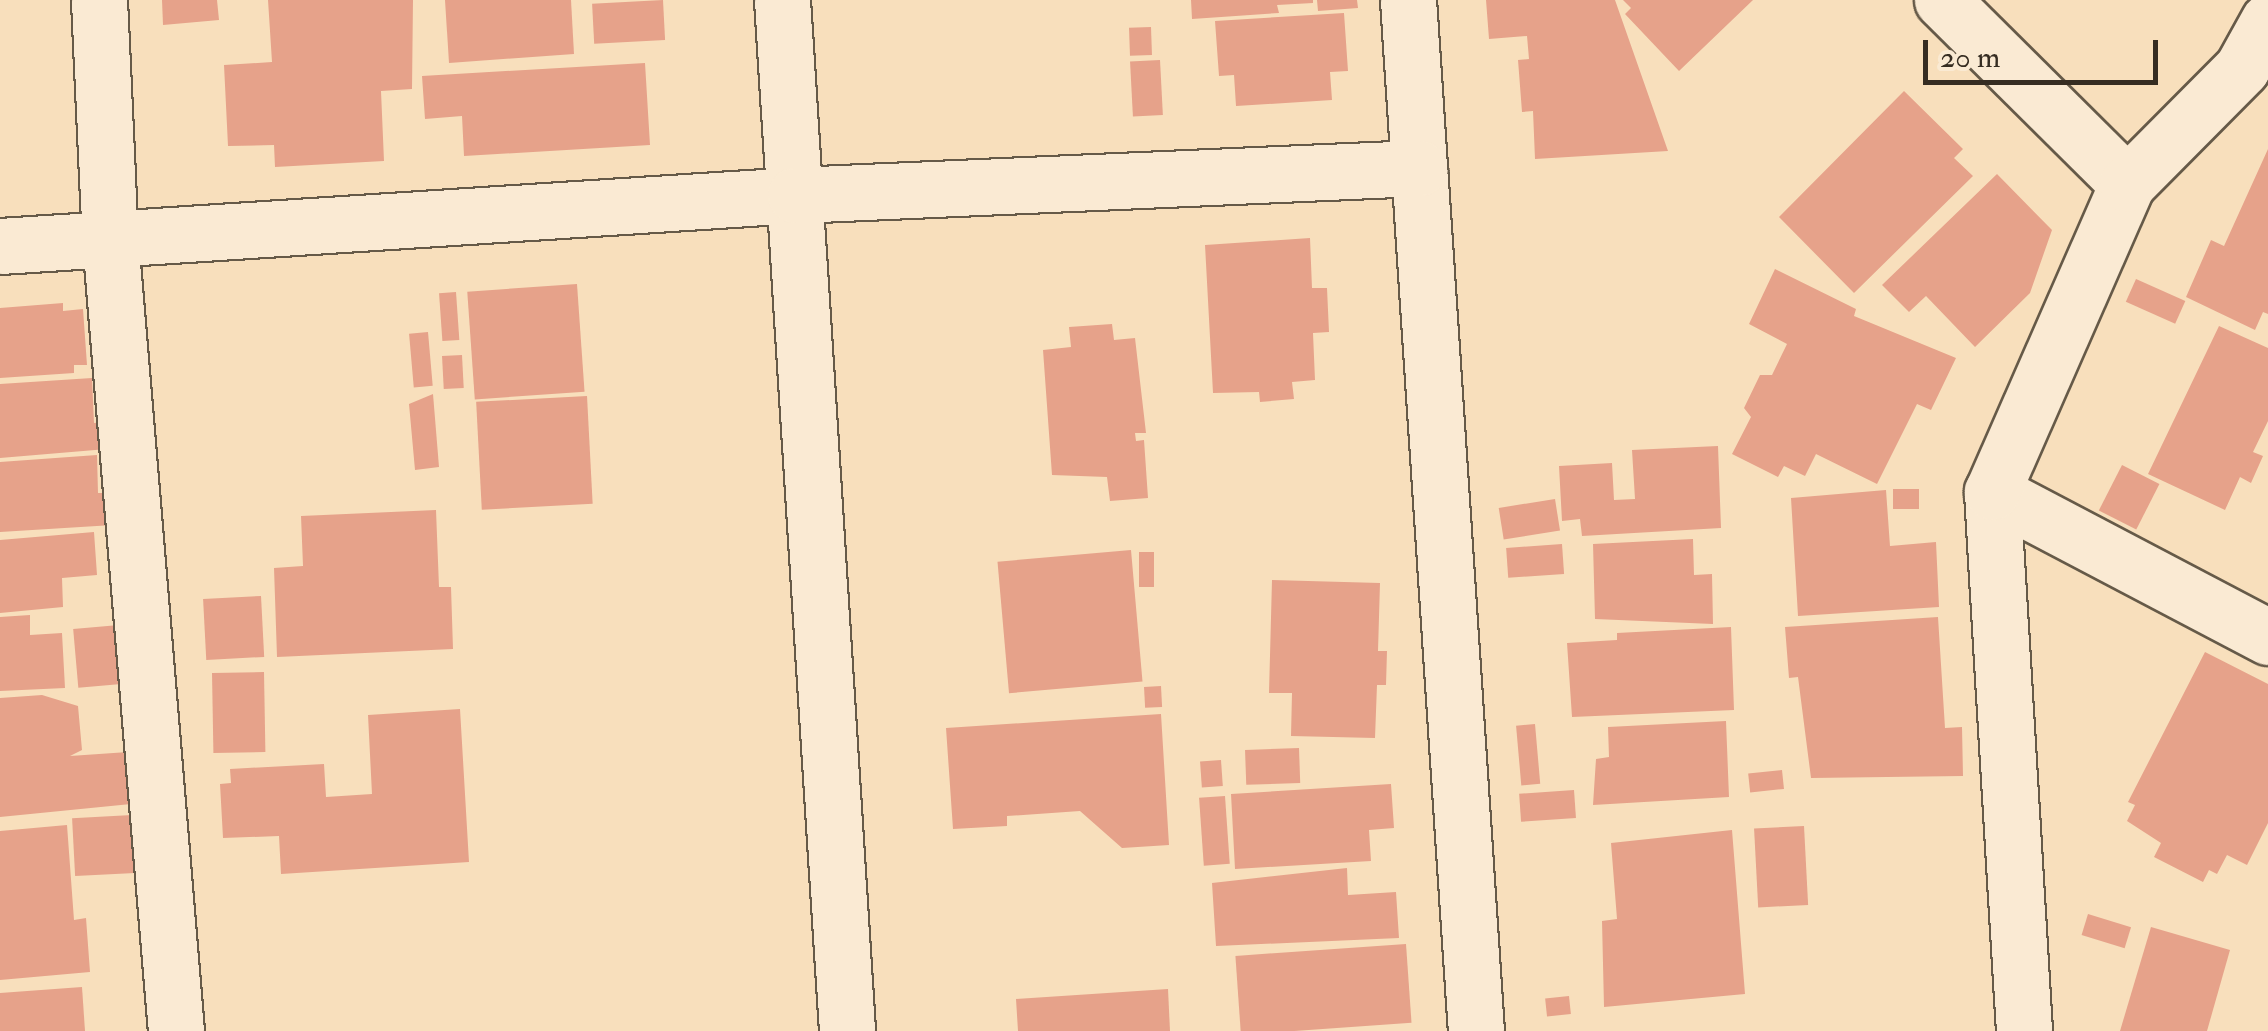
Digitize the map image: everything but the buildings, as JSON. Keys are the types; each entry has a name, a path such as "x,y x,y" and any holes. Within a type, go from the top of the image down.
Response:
{"street":[{"path":"99,0 110,239 176,1031"},
{"path":"782,0 846,1031"},
{"path":"1408,0 1476,1031"},
{"path":"1942,0 2127,184"},
{"path":"2024,1031 1992,492 2127,184 2255,73 2268,21"},
{"path":"0,246 795,194 1419,168"},
{"path":"1992,492 2268,637"}]}
